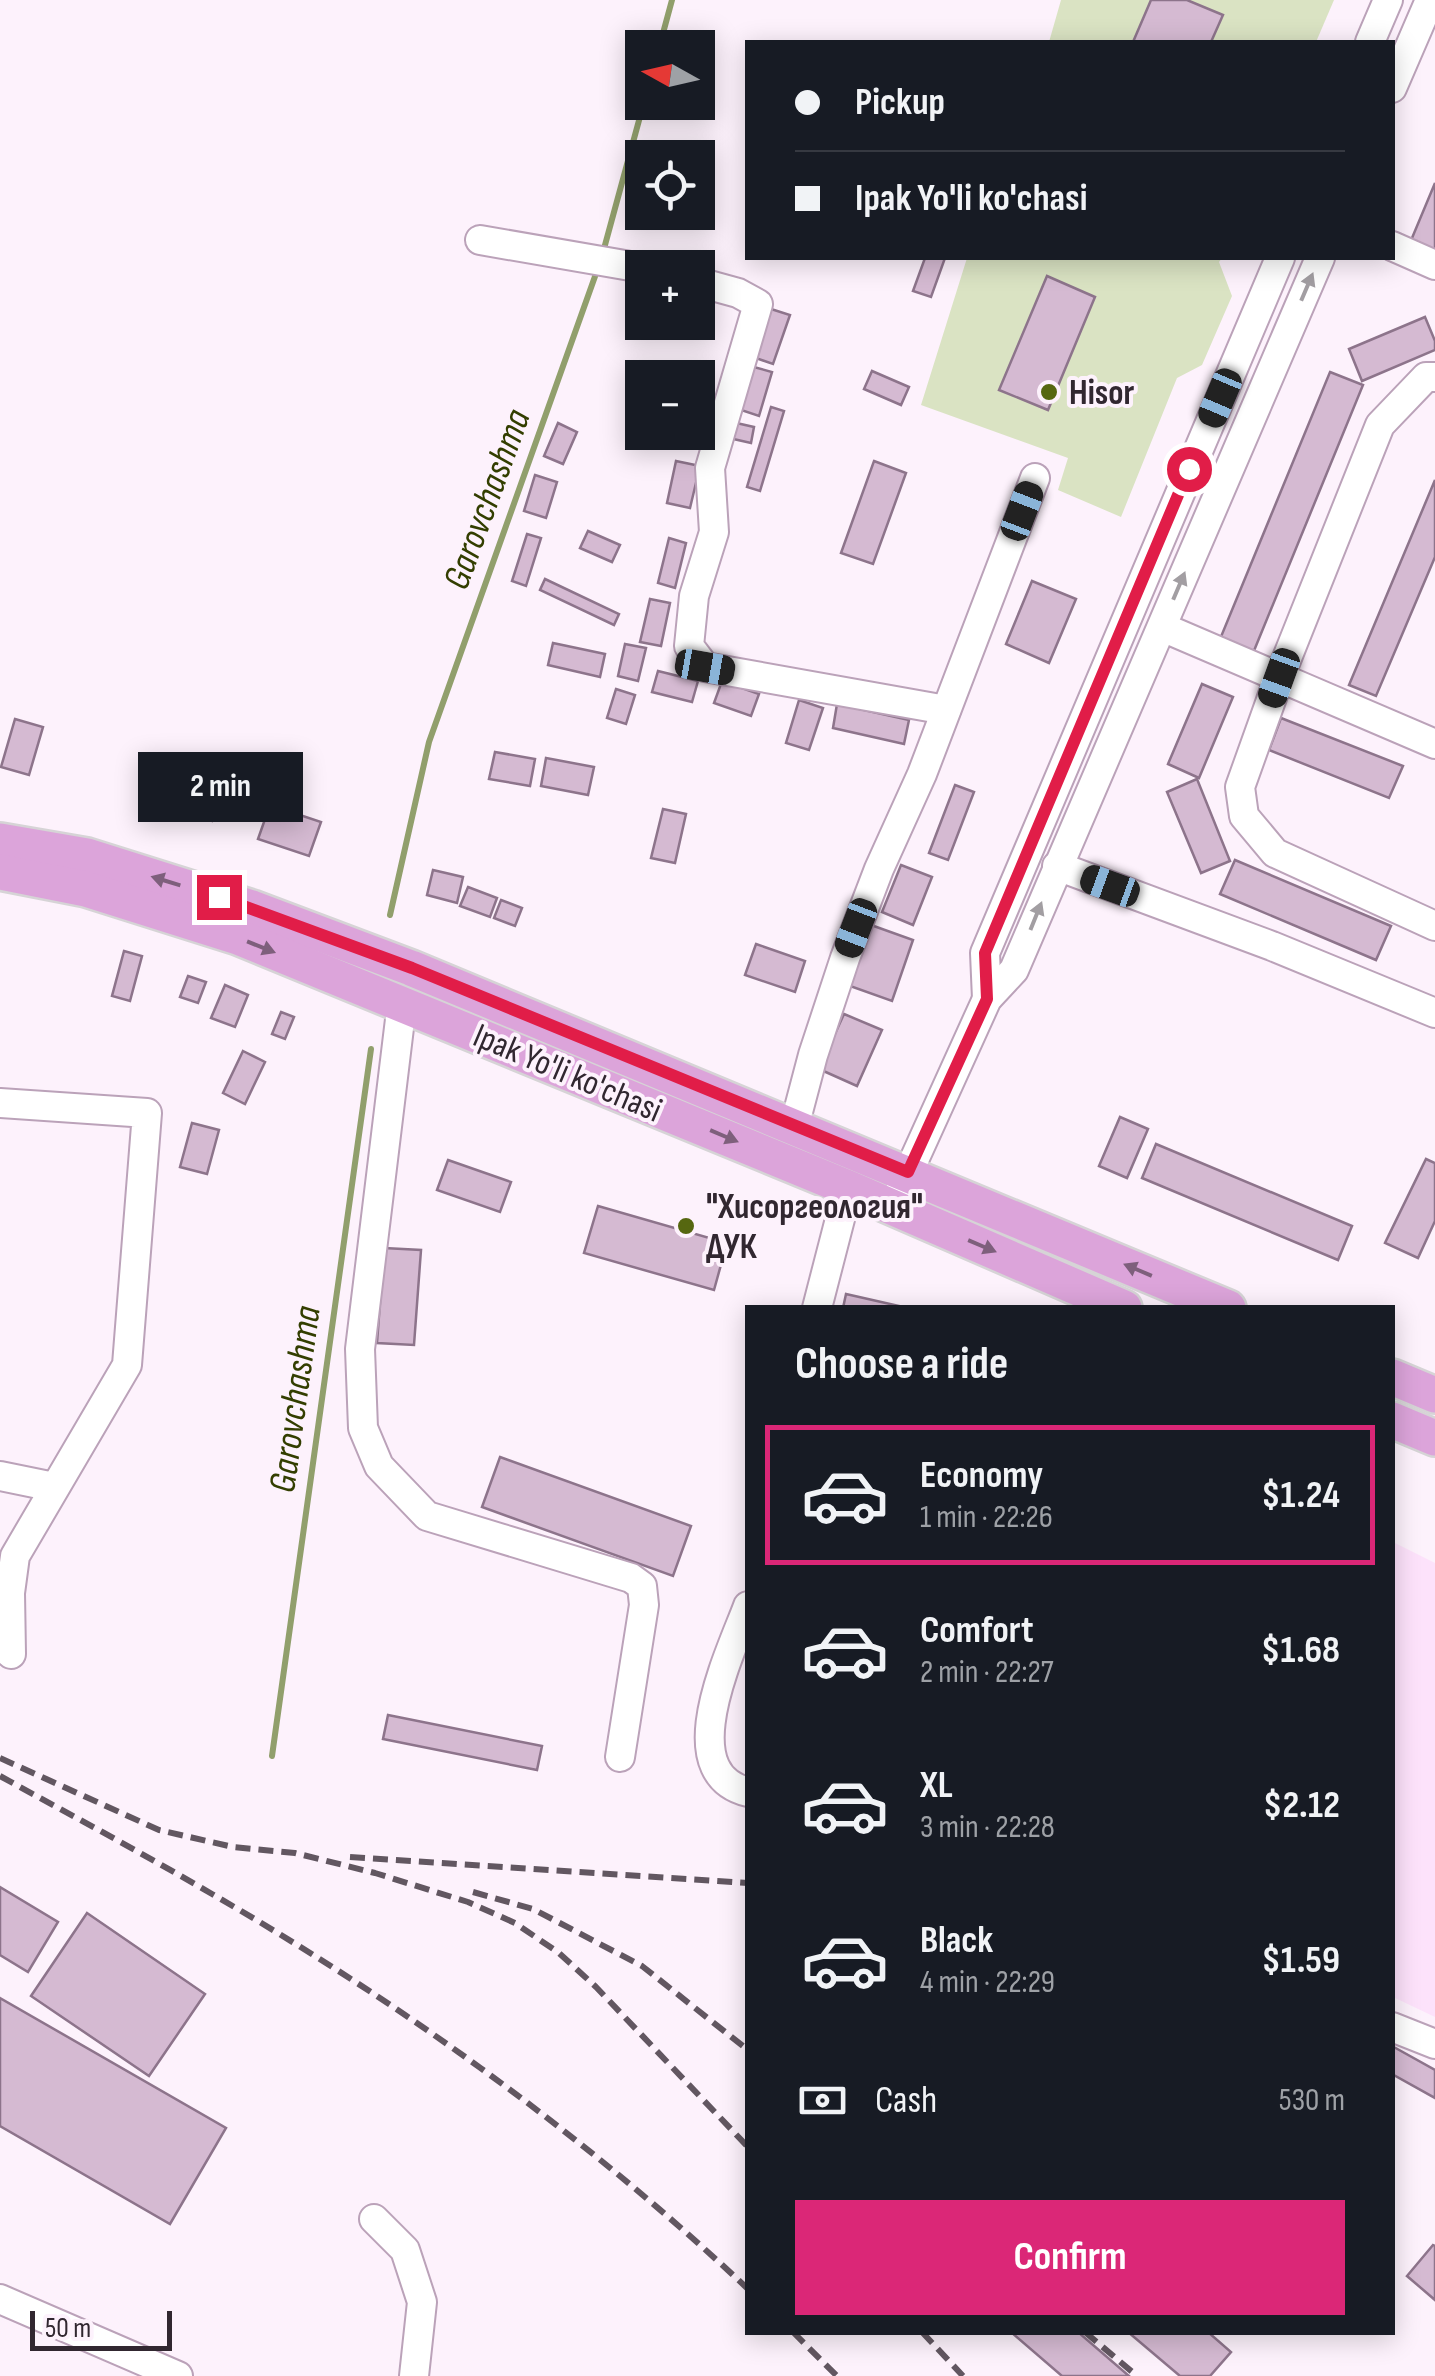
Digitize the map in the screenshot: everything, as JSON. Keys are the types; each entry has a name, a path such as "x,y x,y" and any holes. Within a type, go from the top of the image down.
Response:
{"main road":[{"name":"Ipak Yo'li ko'chasi","path":"0,841 87,856 252,908 412,968 1221,1305"},
{"name":"Ipak Yo'li ko'chasi","path":"0,872 86,889 219,931 402,1003 892,1207 1087,1300"},
{"path":"1395,1378 1435,1395"},
{"path":"1395,1421 1435,1438"}],"street":[{"path":"1371,40 1388,0"},
{"path":"1395,83 1425,38 1430,0"},
{"path":"480,240 625,265"},
{"path":"1395,247 1435,265"},
{"path":"987,999 985,953 1279,260"},
{"path":"892,1207 987,999 1014,970 1319,260"},
{"path":"715,287 758,304 710,468 714,532 694,596 689,646 705,667 946,710"},
{"path":"1435,377 1426,377 1380,425 1240,787 1244,816 1275,853 1435,926"},
{"path":"794,1127 845,958 1035,478"},
{"path":"1162,626 1435,744"},
{"path":"1057,866 1435,1012"},
{"path":"402,1003 360,1348 363,1428 378,1466 427,1516 631,1578 642,1586 644,1605 620,1757"},
{"path":"0,1103 147,1112 127,1365 15,1556 10,1594 11,1654"},
{"path":"817,1305 848,1188"},
{"path":"0,1476 54,1487"},
{"path":"745,1614 715,1699 707,1745 712,1764 724,1780 745,1790"},
{"path":"1395,2028 1435,2044"},
{"path":"374,2219 405,2250 422,2302 414,2376"},
{"path":"0,2299 178,2376"}],"shaded area":[{"path":"1395,1543 1435,1563 1435,2017 1395,1998"}],"green space":[{"path":"1061,0 1334,0 1317,40 1050,40"},
{"name":"Hisor","path":"966,260 1220,260 1232,296 1202,365 1177,378 1121,517 1058,490 1068,458 921,405"}],"building":[{"path":"1151,0 1187,0 1223,15 1212,40 1134,40"},
{"path":"1435,183 1435,261 1407,250"},
{"path":"924,260 944,260 931,297 913,291"},
{"path":"1047,276 1095,297 1048,410 999,390"},
{"path":"771,309 790,315 773,364 753,357"},
{"path":"1425,317 1435,350 1362,381 1349,349"},
{"path":"750,366 772,372 759,416 738,409"},
{"path":"872,371 909,387 901,405 864,389"},
{"path":"1330,372 1363,385 1251,658 1218,644"},
{"path":"771,407 784,411 760,491 747,487"},
{"path":"732,422 754,427 751,443 729,438"},
{"path":"558,423 577,432 563,464 544,456"},
{"path":"676,461 700,466 690,508 667,503"},
{"path":"874,461 906,473 873,564 841,553"},
{"path":"535,475 557,482 546,518 524,511"},
{"path":"1435,480 1435,557 1376,696 1349,685"},
{"path":"588,531 620,545 612,562 580,548"},
{"path":"527,534 541,538 526,586 512,581"},
{"path":"669,538 686,543 675,588 658,583"},
{"path":"545,579 619,614 614,625 540,590"},
{"path":"1032,581 1076,599 1049,663 1006,644"},
{"path":"650,599 670,603 661,646 640,642"},
{"path":"553,643 605,654 600,677 548,665"},
{"path":"625,644 646,648 638,681 618,676"},
{"path":"658,671 698,681 692,702 652,692"},
{"path":"722,681 759,694 751,716 714,703"},
{"path":"1202,684 1233,697 1199,778 1168,764"},
{"path":"616,689 635,695 626,724 607,718"},
{"path":"799,700 823,708 809,750 786,743"},
{"path":"837,704 909,720 904,744 833,728"},
{"path":"1281,718 1403,766 1389,798 1269,750"},
{"path":"15,719 43,727 29,775 1,767"},
{"path":"495,752 535,759 530,786 489,779"},
{"path":"157,757 227,784 212,821 142,794"},
{"path":"546,758 594,767 588,795 541,786"},
{"path":"1197,779 1230,861 1201,873 1167,792"},
{"path":"955,785 974,792 948,860 929,853"},
{"path":"270,805 321,822 309,856 258,839"},
{"path":"663,809 686,814 675,863 651,858"},
{"path":"1235,860 1391,926 1376,960 1220,894"},
{"path":"901,865 932,877 913,925 882,912"},
{"path":"433,870 463,877 457,903 427,895"},
{"path":"468,887 497,898 490,917 460,906"},
{"path":"501,900 522,908 515,926 494,918"},
{"path":"871,925 913,940 892,1001 850,986"},
{"path":"756,944 805,961 795,992 745,975"},
{"path":"124,951 142,956 130,1001 112,996"},
{"path":"188,976 206,982 198,1003 180,997"},
{"path":"225,985 248,995 235,1027 211,1018"},
{"path":"281,1012 294,1017 285,1039 272,1034"},
{"path":"844,1014 882,1030 857,1086 819,1069"},
{"path":"243,1051 265,1062 245,1104 223,1093"},
{"path":"1120,1117 1148,1129 1127,1178 1099,1166"},
{"path":"192,1123 219,1130 207,1174 180,1167"},
{"path":"1156,1144 1352,1226 1338,1260 1142,1178"},
{"path":"1426,1159 1435,1163 1435,1221 1418,1258 1385,1243"},
{"path":"448,1160 511,1182 500,1212 437,1190"},
{"path":"598,1206 727,1243 714,1290 584,1253"},
{"path":"384,1248 421,1250 414,1345 377,1343"},
{"path":"846,1294 895,1305 844,1305"},
{"path":"500,1457 691,1526 673,1576 482,1507"},
{"path":"388,1715 542,1746 537,1770 383,1739"},
{"path":"0,1887 58,1922 28,1972 0,1955"},
{"path":"87,1913 205,1994 149,2076 31,1996"},
{"path":"0,1998 226,2128 170,2224 0,2126"},
{"path":"1395,2048 1435,2070 1435,2098 1395,2076"},
{"path":"1435,2246 1435,2300 1407,2276"},
{"path":"1014,2335 1081,2335 1129,2376 1062,2376"},
{"path":"1132,2335 1211,2335 1231,2352 1210,2376 1180,2376"}],"waterway":[{"name":"Garovchashma","path":"664,30 672,0"},
{"name":"Garovchashma","path":"602,256 639,120"},
{"name":"Garovchashma","path":"390,915 429,742 598,268"},
{"name":"Garovchashma","path":"272,1756 371,1049"}],"railway":[{"path":"0,1758 159,1830 233,1847 295,1853 375,1873 468,1902 515,1923 559,1953 596,1987 745,2144"},
{"path":"0,1776 283,1936 423,2028 492,2076 624,2179 745,2286"},
{"path":"350,1857 745,1883"},
{"path":"473,1892 533,1909 642,1966 745,2048"},
{"path":"796,2335 837,2376"},
{"path":"925,2335 963,2376"},
{"path":"1089,2335 1137,2376"}],"place":[{"name":"Hisor","path":"1049,392"},
{"name":"\"Хисоргеология\" ДУК","path":"686,1226"}],"route":[{"path":"219,897 412,968 908,1172 987,999 985,953 1189,469"}]}
